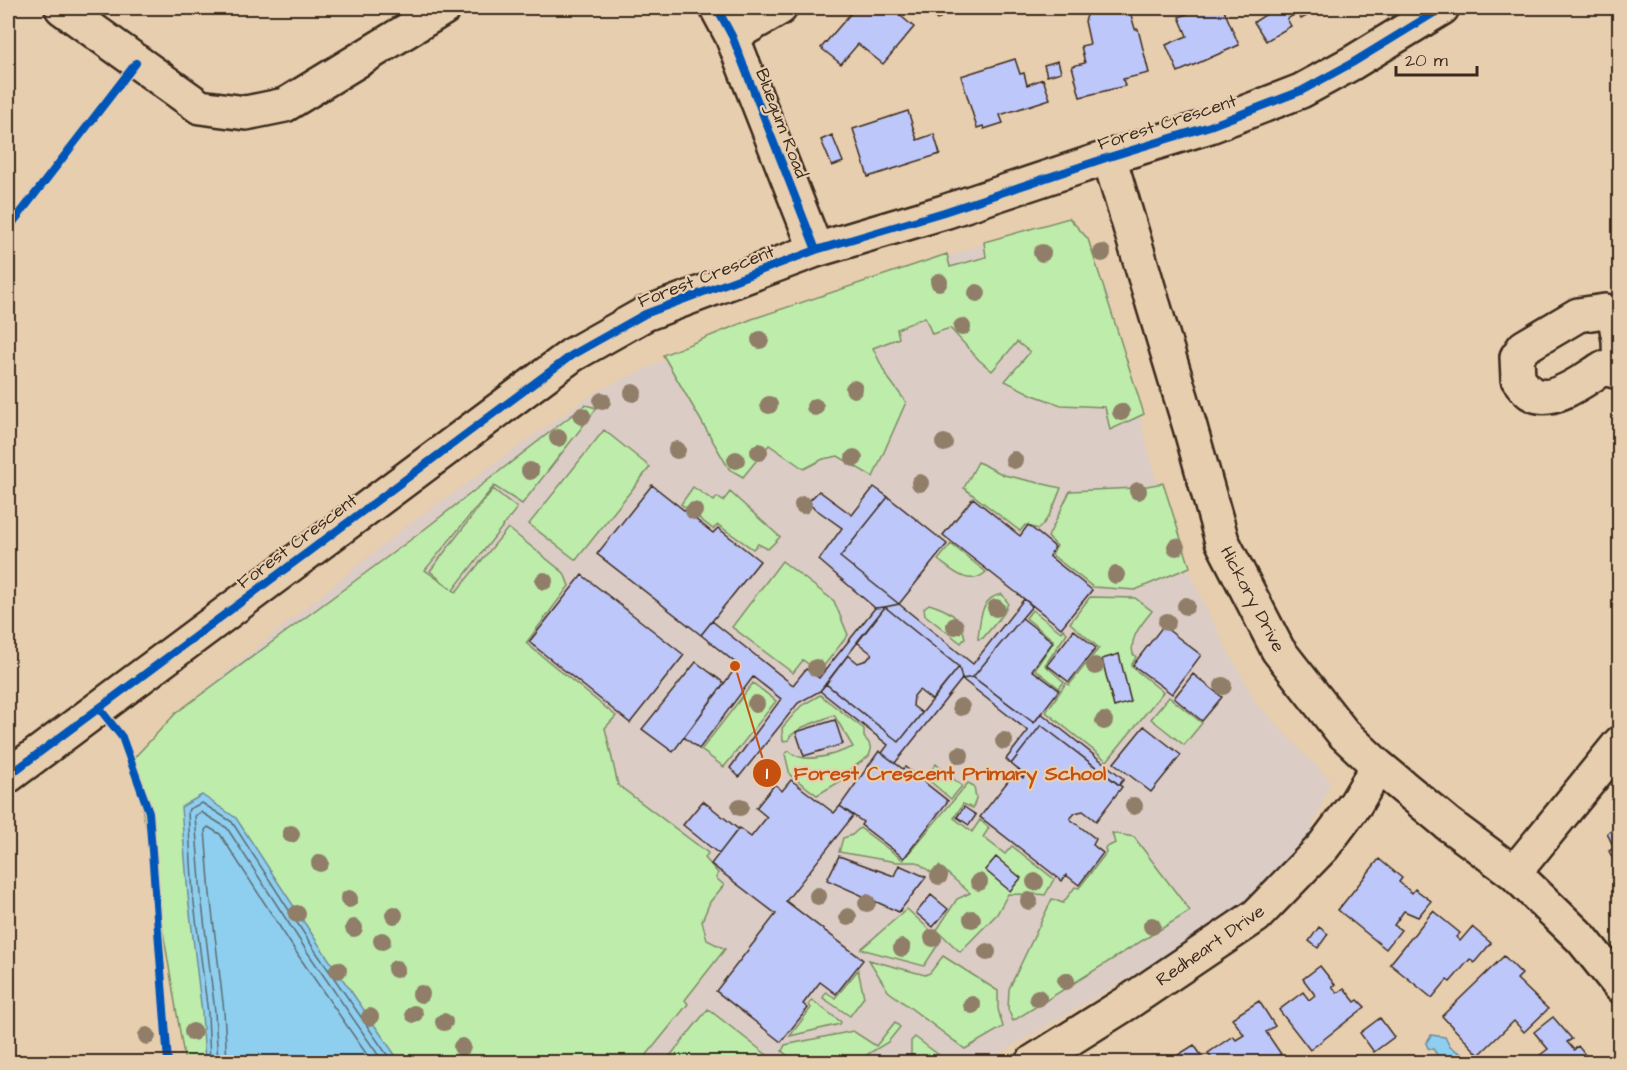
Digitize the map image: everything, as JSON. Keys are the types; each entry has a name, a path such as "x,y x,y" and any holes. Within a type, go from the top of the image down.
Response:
{"street":[{"path":"62,8 200,107 246,113 285,105 444,8"},
{"name":"Bluegum Road","path":"717,8 732,36 816,250"},
{"path":"732,36 780,8"},
{"name":"Forest Crescent","path":"8,776 572,355 645,314 816,250 944,212 1210,126 1301,91 1442,8"},
{"name":"Hickory Drive","path":"1109,157 1222,541 1278,650 1343,733 1378,766 1448,824 1514,873 1582,939 1620,986"},
{"path":"1514,873 1620,743"},
{"name":"Redheart Drive","path":"1033,1062 1127,1003 1256,916 1323,847 1356,803 1378,766"}],"shaded area":[{"path":"1073,225 1107,291 1168,525 1215,627 1257,704 1331,782 1306,843 1239,913 985,1062 406,1062 176,713 406,526 594,393 694,346 922,265 1026,229"}],"green space":[{"path":"1069,218 1088,239 1144,414 1110,430 1105,407 1061,405 1033,395 1005,381 1030,352 1017,342 992,371 950,328 932,334 925,317 897,329 899,338 873,348 886,375 906,402 873,477 838,456 823,459 804,469 769,445 743,477 729,469 663,355 752,319 947,254 950,267 986,257 984,242"},
{"path":"585,405 597,408 522,504 494,486 425,570 451,589 430,571 493,489 517,508 453,590 456,592 508,528 564,573 569,586 526,643 616,716 605,728 618,785 708,853 705,858 718,873 716,878 724,885 710,902 702,921 707,940 725,949 685,1000 688,1004 641,1062 185,1062 134,758 176,713 417,535"},
{"path":"604,430 650,467 576,560 529,524"},
{"path":"978,462 1004,475 1061,488 1049,516 1038,529 1025,525 1020,531 964,488"},
{"path":"1163,483 1190,567 1135,590 1093,587 1052,555 1057,546 1048,537 1070,491 1136,488"},
{"path":"693,487 714,501 717,497 723,501 730,492 780,537 768,549 758,544 753,549 718,525 713,529 681,504"},
{"path":"951,544 986,572 980,576 967,578 938,560"},
{"path":"782,561 834,601 848,635 819,672 803,660 793,673 732,627"},
{"path":"1002,594 1008,603 1004,613 983,638 978,639 985,605 995,596"},
{"path":"1090,597 1135,598 1152,611 1135,636 1132,648 1136,657 1131,666 1163,692 1107,761 1046,712 1066,683 1069,685 1099,648 1070,623"},
{"path":"929,604 953,615 965,638 961,643 925,615 924,608"},
{"path":"1032,610 1061,632 1063,629 1067,633 1045,665 1064,682 1059,688 1035,669 1054,641 1026,618"},
{"path":"753,683 776,701 724,767 701,750"},
{"path":"820,695 864,729 864,737 871,750 869,756 848,771 841,781 817,795 790,775 785,754 789,751 803,758 811,758 853,747 834,715 803,727 790,736 789,740 783,741 782,728 801,706"},
{"path":"1169,697 1202,723 1184,745 1151,719"},
{"path":"936,764 962,786 951,799 925,777"},
{"path":"968,783 974,786 976,798 973,808 963,804 954,818 972,832 980,820 989,828 983,837 1005,854 1012,846 1054,879 1045,895 1008,894 997,914 960,952 937,930 957,899 970,893 939,866 932,873 917,862 896,862 839,852 843,838 852,835 860,828 903,860"},
{"path":"1112,833 1134,837 1190,911 1013,1021 1008,1009 1009,989 1052,899 1063,903 1075,887 1079,888 1106,853 1105,848 1115,843"},
{"path":"907,909 941,940 924,966 861,949"},
{"path":"943,956 998,991 998,1009 1003,1027 965,1049 888,991 869,960 925,975 930,973"},
{"path":"858,970 864,997 850,1016 823,998 826,992 835,998"},
{"path":"812,1000 841,1022 840,1024 790,1036 811,1008 809,1004"},
{"path":"708,1009 776,1062 676,1062 670,1056"},
{"path":"895,1022 900,1027 888,1042 855,1062 795,1062 782,1051 785,1045 853,1031 876,1046"},
{"path":"915,1037 948,1062 930,1062 926,1059 911,1060 911,1041"}],"water":[{"path":"202,795 236,818 319,945 400,1062 205,1062 181,807"},
{"path":"1431,1035 1445,1037 1450,1047 1462,1054 1461,1058 1458,1061 1442,1062 1433,1049 1428,1048 1426,1043"}],"building":[{"path":"850,8 891,8 914,27 883,64 858,44 841,64 821,48 851,13 847,10"},
{"path":"927,8 953,8 937,20"},
{"path":"1109,8 1129,8 1135,29 1138,29 1149,73 1123,79 1125,86 1080,97 1072,66 1085,63 1081,46 1090,44 1085,21 1088,13"},
{"path":"1185,8 1223,8 1239,45 1178,72 1166,45 1187,36 1179,17 1187,14"},
{"path":"1272,8 1321,8 1301,19 1297,13 1287,19 1291,26 1266,41 1254,22 1273,10"},
{"path":"1015,59 1020,74 1024,73 1027,85 1043,79 1050,99 1000,115 1003,123 984,129 983,126 977,128 961,76"},
{"path":"1058,61 1061,72 1047,76 1044,65"},
{"path":"908,111 917,140 934,134 940,154 868,177 853,129"},
{"path":"832,135 843,162 832,166 821,140"},
{"path":"652,485 713,533 718,528 760,561 701,635 597,554"},
{"path":"874,487 888,497 840,557 899,604 875,608 819,560 842,528 807,503 819,491 852,515"},
{"path":"888,497 947,544 899,604 840,557"},
{"path":"973,498 1020,536 1028,525 1055,547 1049,556 1092,590 1061,628 943,535"},
{"path":"582,575 684,655 630,723 529,642"},
{"path":"1024,599 1032,606 973,677 962,679 959,667 885,607 899,604 973,664"},
{"path":"885,607 959,667 932,700 919,690 914,696 913,706 922,713 899,742 826,684 848,655 858,663 867,660 872,654 857,642"},
{"path":"885,607 820,691 798,703 739,777 730,768 781,699 753,677 699,749 684,737 738,665 701,635 712,621 793,685 806,669 819,678 875,608"},
{"path":"1022,618 1053,642 1032,670 1059,690 1034,723 973,677"},
{"path":"1163,626 1201,655 1172,694 1133,665"},
{"path":"1074,630 1096,648 1069,682 1047,665"},
{"path":"1119,654 1131,702 1114,707 1102,659"},
{"path":"696,662 724,683 673,752 642,729"},
{"path":"959,667 962,679 895,763 882,753 888,745 820,691 826,684 899,742"},
{"path":"1193,674 1222,697 1202,721 1174,698"},
{"path":"973,677 1034,723 1041,713 1124,779 1119,785 1041,725 1011,764 1006,759 1028,731 962,679"},
{"path":"835,720 843,744 804,756 796,732"},
{"path":"1041,725 1122,787 1096,821 1083,811 1075,813 1070,819 1096,839 1093,845 1103,853 1079,885 1066,875 1062,881 980,817 1015,772 1023,778 1025,775 1011,764"},
{"path":"1144,726 1181,755 1151,792 1114,763"},
{"path":"879,751 903,769 905,767 948,801 904,858 861,825 863,822 840,806"},
{"path":"791,780 834,813 840,806 853,816 786,901 863,960 836,994 820,982 803,1004 808,1008 781,1042 716,991 776,914 711,864 739,828 751,837 767,817 756,808 775,784 782,791"},
{"path":"703,801 738,829 719,854 683,825"},
{"path":"964,807 976,815 969,825 957,817"},
{"path":"1620,817 1620,873 1609,851 1614,848 1607,833 1618,828 1614,820"},
{"path":"839,856 894,876 899,865 926,877 899,912 827,880"},
{"path":"996,857 1021,878 1010,891 985,870"},
{"path":"1379,859 1402,878 1399,882 1412,893 1415,889 1431,901 1418,917 1404,911 1394,925 1401,930 1386,949 1338,910"},
{"path":"931,895 948,909 933,927 916,913"},
{"path":"1433,911 1460,933 1456,937 1460,941 1472,927 1491,943 1474,963 1470,959 1450,982 1447,980 1432,998 1390,964"},
{"path":"1319,927 1328,934 1318,948 1309,941"},
{"path":"1504,956 1522,974 1517,979 1548,1009 1524,1032 1514,1021 1479,1055 1442,1016"},
{"path":"1320,966 1335,985 1332,986 1337,993 1344,988 1355,1002 1358,1000 1365,1007 1310,1050 1279,1010 1303,992 1309,1000 1315,995 1303,979"},
{"path":"1259,1001 1275,1026 1266,1032 1281,1054 1272,1059 1275,1062 1214,1062 1208,1053 1233,1036 1236,1040 1244,1035 1232,1018"},
{"path":"1553,1017 1572,1039 1567,1042 1574,1050 1578,1046 1591,1062 1531,1062 1548,1049 1534,1032"},
{"path":"1380,1018 1394,1037 1374,1052 1360,1033"},
{"path":"1194,1045 1206,1062 1175,1062 1173,1058"}],"cycle path":[{"path":"717,8 732,36 816,250"},
{"path":"8,776 572,355 645,314 816,250 944,212 1210,126 1301,91 1442,8"},
{"path":"8,229 136,63"},
{"path":"99,708 122,737 149,812 168,1062"}],"place":[{"name":"Forest Crescent Primary School","path":"735,666"}]}
